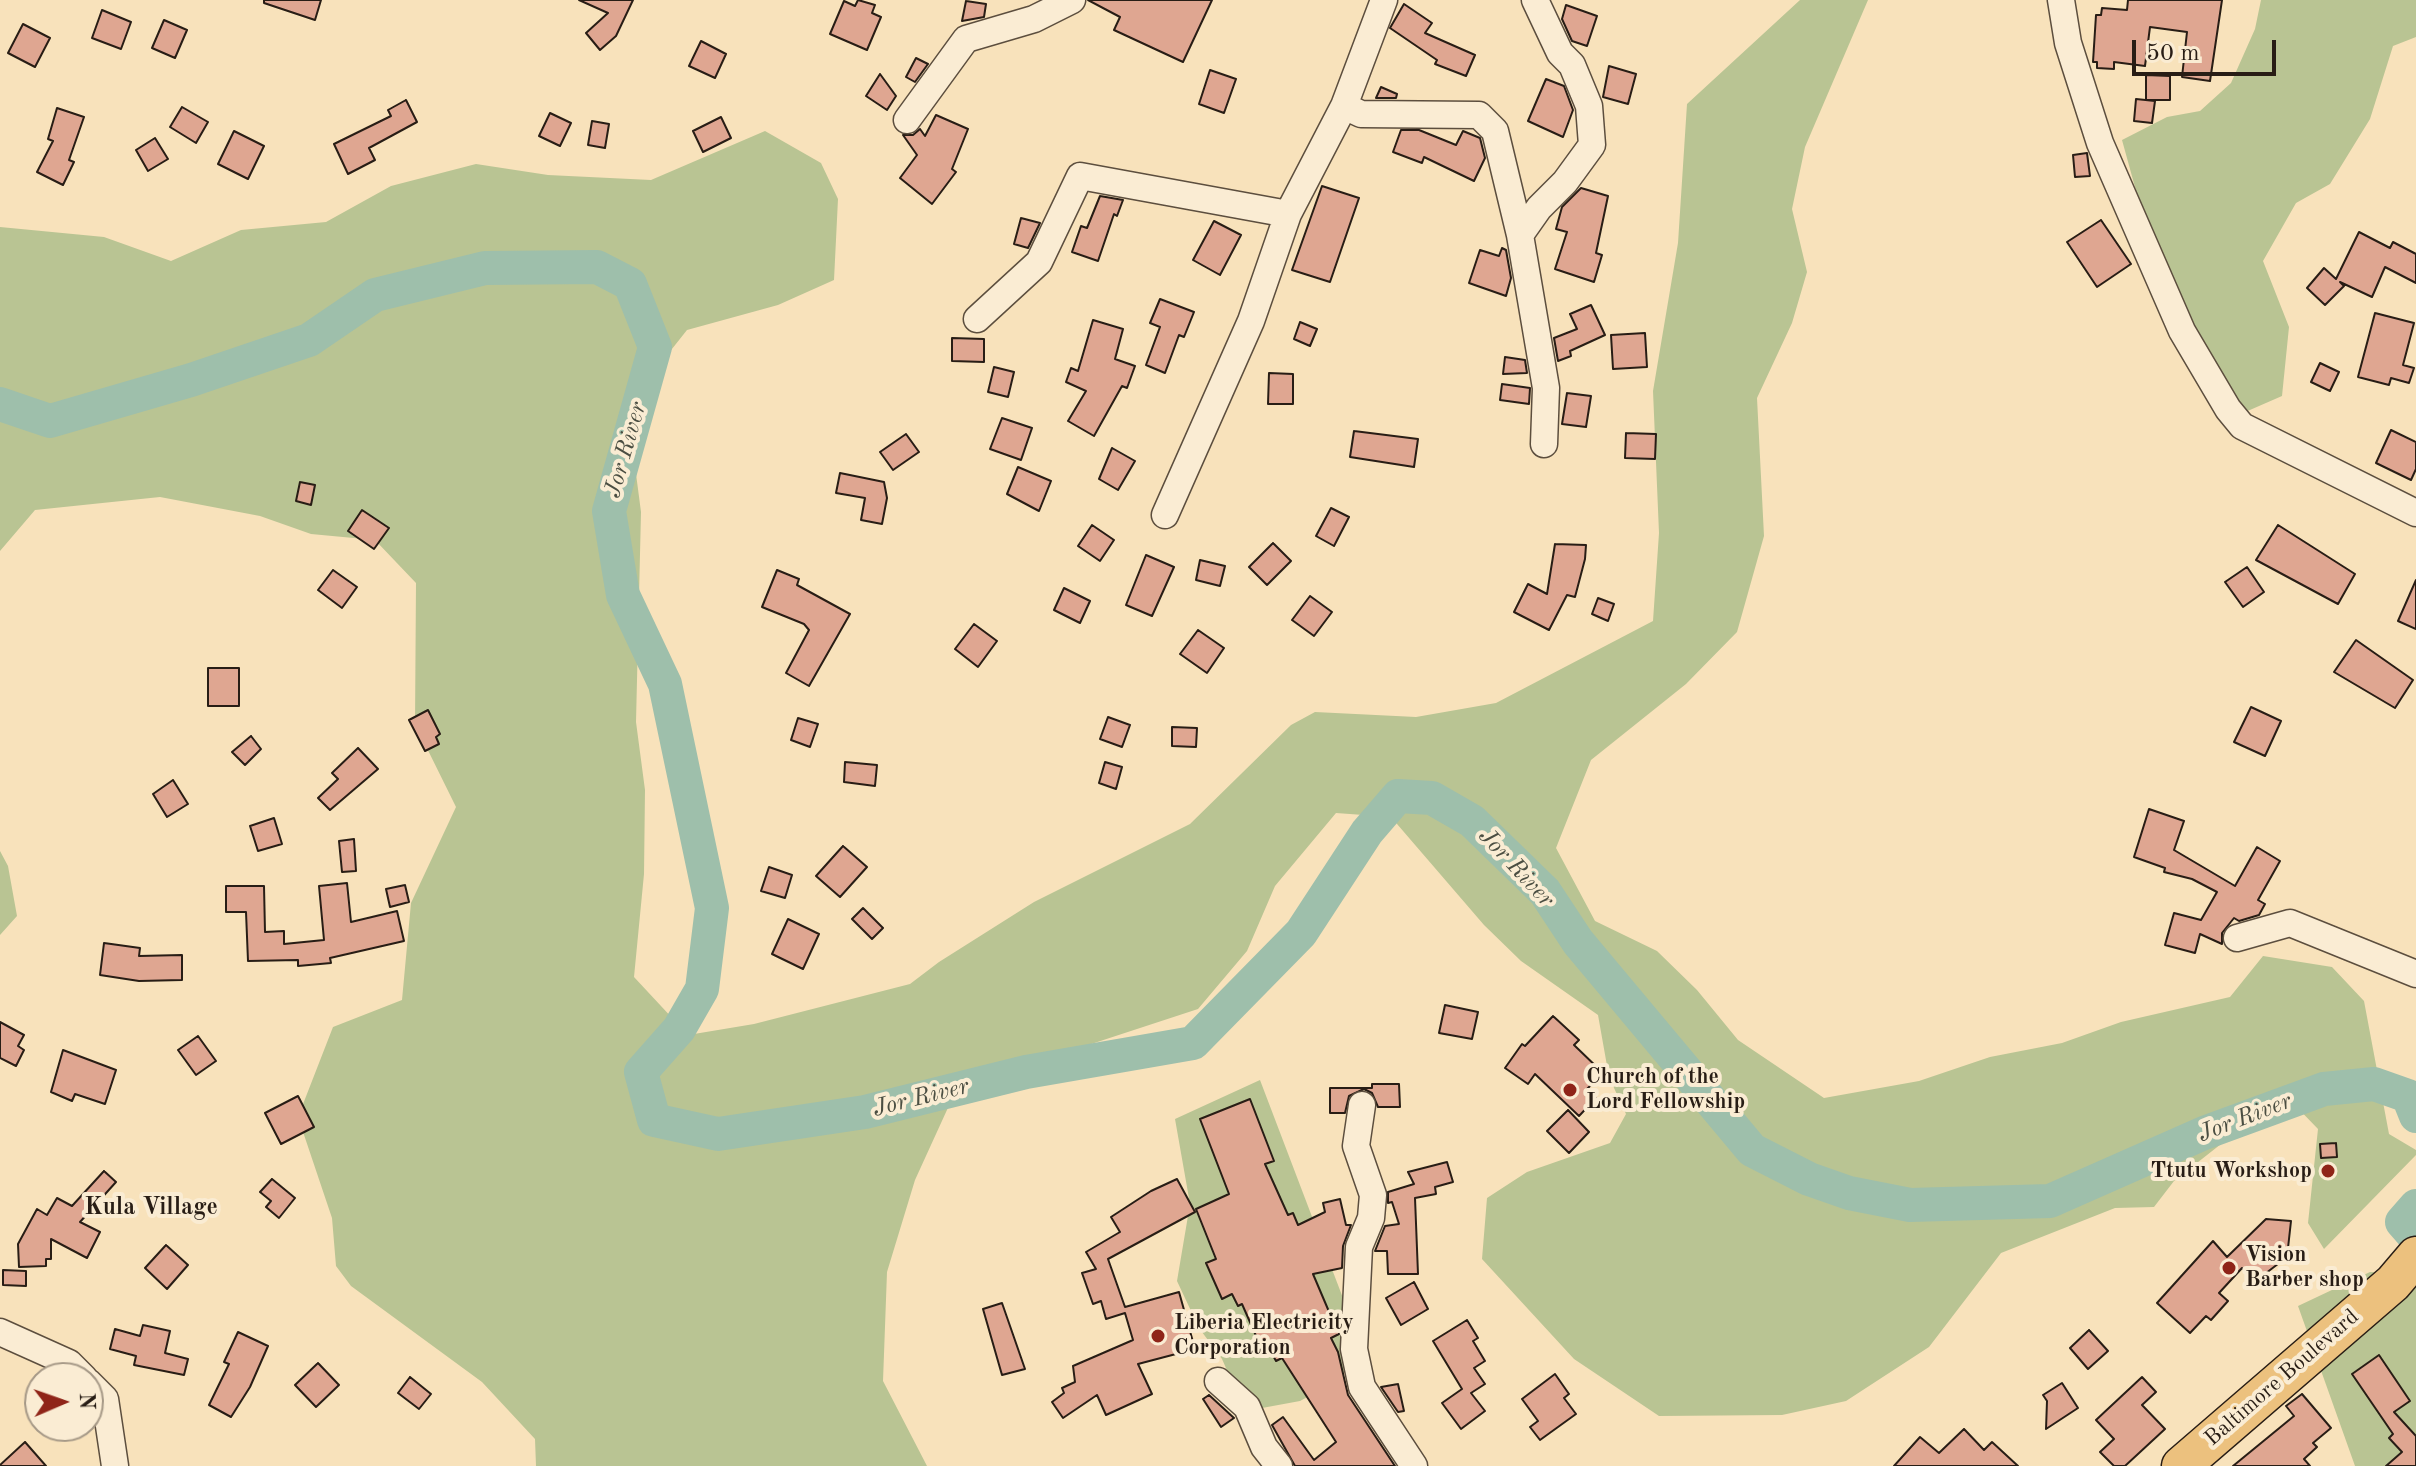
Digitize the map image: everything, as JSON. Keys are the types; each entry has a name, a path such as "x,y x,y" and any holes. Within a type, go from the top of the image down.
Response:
{"highway":[{"name":"Baltimore Boulevard","path":"2181,1466 2405,1269"}],"street":[{"path":"907,120 966,39 1034,19 1072,0"},
{"path":"1165,515 1251,321 1288,214 1344,106 1384,0"},
{"path":"1520,235 1592,145 1589,106 1572,65 1560,53 1535,0"},
{"path":"2068,6 2068,43 2100,143 2182,331 2228,409 2242,426 2416,513"},
{"path":"1344,106 1361,114 1479,115 1495,131 1520,235 1546,388 1544,444"},
{"path":"977,319 1039,262 1080,176 1288,214"},
{"path":"2237,938 2290,923 2416,974"},
{"path":"1362,1105 1356,1146 1373,1195 1371,1218 1359,1247 1354,1349 1362,1387 1414,1466"},
{"path":"0,1332 67,1362"},
{"path":"1218,1381 1247,1407 1264,1447 1279,1466"},
{"path":"104,1398 115,1466"}],"green space":[{"path":"1800,0 1868,0 1805,147 1792,209 1807,272 1792,323 1757,398 1764,536 1737,632 1686,684 1591,760 1556,848 1595,921 1657,951 1697,990 1738,1040 1824,1098 1919,1081 1990,1057 2062,1043 2121,1022 2230,997 2263,956 2332,967 2364,1001 2389,1134 2416,1150 2416,1155 2324,1249 2308,1223 2318,1129 2288,1098 2249,1122 2174,1181 2154,1207 2115,1208 2001,1253 1929,1347 1846,1401 1782,1415 1659,1416 1574,1359 1482,1259 1487,1198 1527,1172 1610,1143 1626,1114 1609,1077 1598,1015 1521,961 1484,925 1391,817 1336,813 1275,886 1247,951 1198,1009 957,1088 915,1180 887,1272 883,1381 927,1466 536,1466 535,1439 482,1382 351,1286 336,1266 332,1218 298,1117 333,1027 402,1000 411,903 456,807 415,724 416,583 375,540 311,534 260,516 160,497 35,510 0,551 0,227 104,237 171,261 241,230 326,222 391,186 476,164 548,175 651,180 765,131 821,163 838,199 834,280 778,305 687,330 645,383 633,451 641,512 636,722 645,790 644,874 634,977 688,1035 754,1024 910,984 1034,902 1190,824 1291,725 1315,712 1416,717 1496,703 1653,621 1659,533 1653,391 1678,243 1687,104"},
{"path":"2261,0 2416,0 2416,37 2393,46 2370,119 2330,184 2296,203 2263,261 2289,327 2282,396 2243,413 2200,353 2138,198 2122,140 2167,117 2200,111 2231,83 2255,29"},
{"path":"0,851 8,866 17,916 0,935"},
{"path":"1260,1080 1346,1306 1354,1349 1341,1379 1300,1401 1262,1408 1237,1393 1222,1359 1199,1328 1177,1281 1190,1204 1175,1119"},
{"path":"2370,1272 2416,1274 2416,1466 2355,1466 2298,1306"}],"building":[{"path":"264,0 321,0 315,20 264,3"},
{"path":"579,0 633,0 616,36 600,50 586,33 608,13"},
{"path":"858,0 875,5 872,13 881,17 867,50 830,34 844,1 855,6"},
{"path":"1088,0 1212,0 1183,62 1114,30 1120,17"},
{"path":"2128,0 2222,0 2210,81 2182,77 2187,32 2150,27 2145,66 2114,62 2114,69 2097,68 2097,62 2093,62 2096,15 2101,15 2102,8 2127,10"},
{"path":"966,1 986,4 984,17 962,21"},
{"path":"1404,4 1432,23 1425,33 1475,55 1466,76 1435,64 1437,60 1390,28"},
{"path":"1566,5 1597,16 1587,46 1572,41 1562,19"},
{"path":"102,10 131,22 121,49 92,38"},
{"path":"164,20 187,30 175,58 152,48"},
{"path":"23,24 50,38 35,67 8,53"},
{"path":"701,41 726,54 715,78 689,66"},
{"path":"916,58 928,64 915,82 906,77"},
{"path":"1609,66 1636,74 1628,104 1603,97"},
{"path":"1210,70 1236,79 1224,113 1199,104"},
{"path":"880,74 896,96 887,110 866,96"},
{"path":"2146,75 2170,76 2170,100 2146,100"},
{"path":"1546,79 1564,86 1573,110 1563,137 1528,121"},
{"path":"1381,87 1397,94 1396,98 1376,98"},
{"path":"2136,99 2155,101 2152,123 2134,121"},
{"path":"406,100 417,122 369,148 375,160 348,174 334,144 391,116 388,110"},
{"path":"182,107 208,122 196,143 170,127"},
{"path":"57,108 84,117 69,160 74,162 63,185 37,172 53,141 48,139"},
{"path":"550,113 571,123 560,146 539,136"},
{"path":"936,115 968,129 952,169 956,172 932,204 900,178 917,155 903,135 913,135 920,129 925,136"},
{"path":"721,117 731,138 703,152 693,131"},
{"path":"592,121 609,124 605,148 588,145"},
{"path":"1401,130 1419,130 1456,145 1463,131 1480,138 1485,158 1474,181 1424,157 1422,163 1393,152"},
{"path":"234,131 264,146 248,179 218,164"},
{"path":"155,138 168,159 148,171 136,150"},
{"path":"2087,153 2090,176 2075,177 2073,155"},
{"path":"1322,186 1359,198 1330,282 1292,270"},
{"path":"1581,188 1608,196 1596,253 1602,255 1594,282 1555,269 1567,232 1556,229 1562,207"},
{"path":"1100,196 1123,200 1117,216 1114,214 1098,261 1072,252 1081,226 1087,228"},
{"path":"1021,218 1040,223 1028,248 1014,244"},
{"path":"2101,220 2131,264 2097,287 2067,242"},
{"path":"1214,221 1241,235 1220,275 1193,260"},
{"path":"2359,232 2390,248 2393,242 2416,254 2416,283 2385,267 2372,297 2340,282 2344,286 2325,305 2307,288 2324,268 2336,279"},
{"path":"1502,248 1506,250 1511,278 1506,296 1469,283 1480,250 1499,256"},
{"path":"1160,299 1194,312 1184,337 1179,335 1165,373 1146,365 1160,327 1150,323"},
{"path":"1591,305 1605,335 1570,351 1571,356 1558,361 1554,338 1577,329 1570,314"},
{"path":"2375,313 2414,323 2403,365 2414,368 2409,383 2391,378 2389,385 2358,377"},
{"path":"1093,320 1123,329 1115,359 1135,366 1127,388 1122,386 1094,436 1068,421 1086,391 1066,382 1071,368 1078,371"},
{"path":"1300,322 1317,329 1310,346 1294,339"},
{"path":"1645,333 1647,367 1613,369 1611,335"},
{"path":"952,338 984,339 984,362 952,361"},
{"path":"1505,357 1525,360 1527,373 1503,374"},
{"path":"2320,363 2339,372 2330,391 2311,382"},
{"path":"994,367 1014,372 1008,397 988,392"},
{"path":"1269,373 1293,374 1293,404 1268,404"},
{"path":"1502,384 1530,388 1529,404 1500,400"},
{"path":"1567,393 1591,396 1586,427 1562,424"},
{"path":"1002,418 1032,428 1021,460 990,449"},
{"path":"2391,430 2416,442 2416,469 2411,480 2376,463"},
{"path":"1354,431 1418,439 1414,467 1350,457"},
{"path":"1626,433 1656,434 1655,459 1625,458"},
{"path":"906,434 919,452 893,470 880,452"},
{"path":"1112,448 1135,461 1118,490 1099,479"},
{"path":"1018,467 1051,481 1039,511 1007,494"},
{"path":"840,473 884,482 887,498 882,524 861,520 865,498 836,493"},
{"path":"300,482 315,485 311,505 296,501"},
{"path":"1331,508 1349,517 1334,546 1316,536"},
{"path":"362,510 389,528 374,549 348,531"},
{"path":"1092,525 1114,540 1100,561 1078,546"},
{"path":"2278,525 2355,574 2338,604 2256,560"},
{"path":"1273,543 1291,561 1267,585 1249,567"},
{"path":"1555,544 1586,545 1575,597 1567,595 1549,630 1514,612 1528,584 1547,594"},
{"path":"1146,555 1174,567 1152,616 1126,605"},
{"path":"1200,560 1225,566 1220,586 1196,580"},
{"path":"2247,567 2264,592 2243,607 2225,582"},
{"path":"333,570 357,587 342,608 318,590"},
{"path":"777,570 799,579 797,585 850,614 809,686 786,673 809,630 804,624 762,607"},
{"path":"2416,580 2416,629 2398,621"},
{"path":"1064,588 1090,601 1080,623 1054,610"},
{"path":"1310,596 1332,612 1314,636 1292,620"},
{"path":"1598,598 1614,604 1608,621 1592,614"},
{"path":"974,624 997,641 978,667 955,649"},
{"path":"1198,630 1224,648 1207,673 1180,654"},
{"path":"2356,640 2413,680 2395,708 2334,672"},
{"path":"208,668 239,668 239,706 208,706"},
{"path":"2251,707 2281,721 2265,756 2234,742"},
{"path":"428,710 440,734 436,737 439,744 425,751 409,720"},
{"path":"1108,717 1130,725 1122,747 1100,739"},
{"path":"798,718 818,724 810,747 791,740"},
{"path":"1172,727 1197,728 1196,747 1172,746"},
{"path":"251,736 261,749 245,765 232,752"},
{"path":"358,748 378,769 330,810 318,798 338,779 332,773"},
{"path":"845,762 877,765 875,786 844,782"},
{"path":"1105,762 1122,767 1116,789 1099,783"},
{"path":"173,780 188,804 167,817 153,794"},
{"path":"2149,809 2184,821 2174,850 2235,886 2257,847 2280,861 2258,900 2265,904 2259,915 2239,921 2234,918 2222,933 2222,944 2200,934 2195,953 2165,945 2174,913 2201,920 2217,892 2134,857"},
{"path":"274,818 282,844 258,851 250,826"},
{"path":"354,839 356,871 342,872 339,841"},
{"path":"843,846 867,867 840,897 816,876"},
{"path":"769,867 792,875 785,898 761,891"},
{"path":"347,883 351,922 397,911 404,941 330,958 331,963 298,966 298,960 248,961 246,912 226,912 226,886 264,886 265,932 284,931 284,944 324,940 319,886"},
{"path":"405,885 409,902 390,907 386,889"},
{"path":"863,908 883,928 872,939 852,919"},
{"path":"788,919 819,934 803,969 772,954"},
{"path":"104,943 140,948 139,956 182,955 182,980 139,981 100,975"},
{"path":"1445,1005 1478,1012 1472,1039 1439,1033"},
{"path":"1553,1016 1579,1040 1574,1045 1603,1073 1587,1089 1596,1098 1579,1116 1535,1074 1528,1084 1505,1068 1522,1044 1525,1046"},
{"path":"0,1022 24,1035 18,1046 24,1050 16,1066 0,1058"},
{"path":"198,1036 216,1061 196,1075 178,1050"},
{"path":"63,1050 116,1070 105,1104 75,1094 72,1101 51,1092"},
{"path":"1372,1084 1399,1084 1400,1107 1378,1107 1372,1093 1364,1089 1349,1096 1345,1113 1330,1113 1330,1088 1372,1088"},
{"path":"298,1096 314,1127 281,1144 265,1113"},
{"path":"1250,1099 1274,1161 1265,1164 1288,1215 1293,1213 1298,1225 1325,1212 1323,1203 1340,1199 1346,1225 1351,1225 1343,1246 1342,1268 1313,1274 1330,1314 1334,1312 1339,1323 1339,1334 1331,1338 1338,1352 1348,1395 1395,1466 1295,1466 1272,1425 1283,1417 1314,1460 1336,1442 1282,1358 1276,1361 1270,1350 1264,1354 1242,1304 1238,1306 1232,1294 1222,1299 1206,1263 1216,1259 1196,1209 1229,1194 1200,1119"},
{"path":"1568,1110 1589,1132 1569,1153 1547,1131"},
{"path":"2336,1143 2337,1157 2321,1158 2320,1144"},
{"path":"1447,1162 1453,1182 1435,1187 1436,1194 1415,1198 1418,1274 1388,1274 1387,1251 1375,1251 1385,1226 1399,1224 1392,1202 1388,1203 1388,1192 1414,1184 1408,1172"},
{"path":"104,1171 116,1182 80,1222 100,1232 87,1258 51,1239 51,1259 46,1259 46,1266 19,1267 18,1244 37,1209 47,1215 57,1198 72,1206"},
{"path":"272,1179 295,1198 279,1218 266,1207 271,1201 260,1192"},
{"path":"1177,1179 1195,1212 1108,1259 1125,1307 1179,1292 1195,1349 1138,1364 1152,1394 1106,1415 1097,1395 1063,1418 1052,1402 1064,1393 1062,1388 1075,1382 1073,1366 1133,1340 1125,1313 1106,1319 1101,1301 1093,1304 1082,1273 1096,1269 1086,1252 1120,1232 1111,1217 1151,1191"},
{"path":"2266,1219 2291,1221 2287,1257 2257,1280 2242,1268 2219,1293 2228,1301 2211,1320 2206,1316 2190,1333 2157,1303 2213,1241 2227,1257"},
{"path":"166,1245 188,1265 167,1289 145,1268"},
{"path":"3,1270 26,1271 26,1286 3,1285"},
{"path":"1414,1282 1428,1309 1401,1325 1386,1298"},
{"path":"1002,1303 1025,1369 1002,1375 983,1309"},
{"path":"1467,1320 1478,1338 1473,1341 1485,1361 1474,1368 1485,1384 1471,1393 1485,1411 1461,1429 1442,1403 1462,1389 1433,1341"},
{"path":"143,1325 170,1331 165,1353 188,1359 184,1375 134,1365 136,1356 110,1349 115,1329 140,1336"},
{"path":"2089,1330 2108,1351 2088,1369 2070,1348"},
{"path":"238,1332 268,1346 250,1387 231,1417 209,1405 229,1364 224,1362"},
{"path":"2379,1355 2410,1401 2394,1412 2416,1436 2416,1466 2386,1466 2402,1452 2389,1438 2393,1434 2352,1374"},
{"path":"318,1363 339,1385 316,1407 295,1385"},
{"path":"1555,1374 1569,1394 1564,1398 1576,1414 1540,1440 1530,1427 1538,1421 1522,1399"},
{"path":"410,1377 431,1394 419,1409 398,1393"},
{"path":"2142,1377 2156,1392 2142,1405 2165,1429 2125,1466 2114,1466 2100,1452 2114,1439 2096,1420"},
{"path":"2062,1383 2078,1408 2046,1429 2047,1401 2043,1395"},
{"path":"1398,1384 1404,1411 1398,1412 1381,1387"},
{"path":"2302,1394 2331,1428 2313,1443 2317,1447 2304,1459 2310,1466 2233,1466 2294,1416 2286,1406"},
{"path":"1209,1395 1234,1418 1221,1427 1203,1399"},
{"path":"1964,1429 1984,1450 1992,1442 2018,1466 1894,1466 1920,1437 1939,1453"},
{"path":"25,1442 46,1466 0,1466"}],"waterway":[{"name":"Jor River","path":"0,404 50,421 191,380 309,340 375,295 485,268 597,267 630,284 655,347 609,511 623,595 665,684 712,908 702,989 679,1029 641,1072 654,1120 718,1134 865,1112 1026,1072 1193,1043 1301,933 1367,832 1398,796 1432,798 1472,821 1545,892 1578,942 1752,1150 1809,1179 1849,1193 1910,1205 2050,1201 2204,1133 2324,1089 2374,1084 2408,1096 2416,1116"},
{"name":"Jor River","path":"2416,1206 2402,1222 2416,1238"}],"place":[{"name":"Church of the Lord Fellowship","path":"1570,1090"},
{"name":"Ttutu Workshop","path":"2328,1171"},
{"name":"Vision Barber shop","path":"2229,1268"},
{"name":"Liberia Electricity Corporation","path":"1158,1336"}],"district":[{"name":"Kula Village","path":"151,1208"}]}
